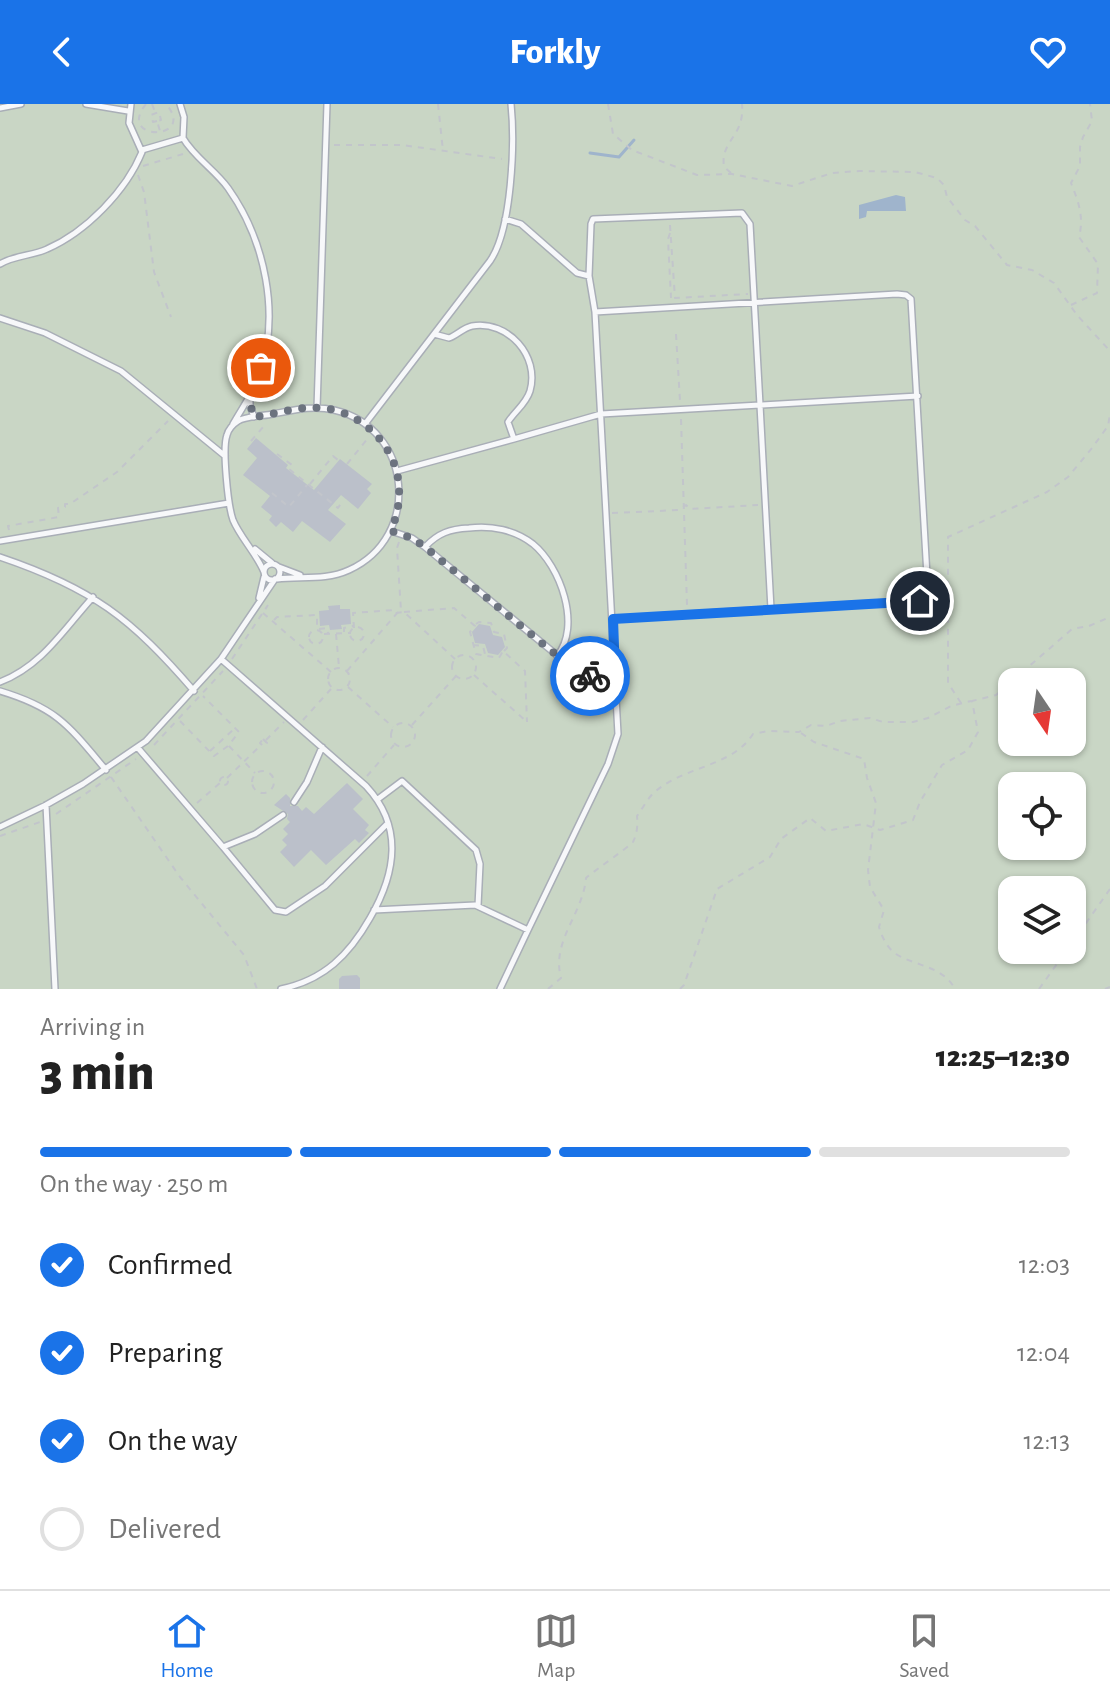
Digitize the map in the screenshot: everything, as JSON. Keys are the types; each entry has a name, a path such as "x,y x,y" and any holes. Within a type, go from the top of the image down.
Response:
{"lane":[{"path":"0,108 21,104"},
{"path":"86,104 128,111"},
{"path":"131,104 128,111 131,129 142,150"},
{"path":"180,104 184,117 183,138 234,197 249,227 263,267 268,299 268,333 261,368 250,395 231,428 226,437 229,503 236,524 267,579 333,576 355,567 380,548 391,531 399,500 397,471 386,447 365,424 345,413 317,408 254,417 238,421 231,428"},
{"path":"317,408 327,104"},
{"path":"365,424 493,257 505,219 513,138 511,104"},
{"path":"0,264 58,244 101,208 133,169 142,150 183,138"},
{"path":"500,989 615,746 619,728 595,312 589,276 592,220 737,211 746,215 750,224 771,609"},
{"path":"505,219 521,224 577,273 589,276"},
{"path":"595,312 897,294 908,296 913,307 927,595 916,601 613,619"},
{"path":"0,318 45,333 121,371 226,457"},
{"path":"434,334 447,339 468,327 484,326 503,331 522,347 530,365 532,383 524,403 508,422 514,439"},
{"path":"250,395 254,417"},
{"path":"397,471 601,414 918,396"},
{"path":"0,541 229,503"},
{"path":"425,547 445,532 479,527 511,532 535,546 553,569 564,596 566,633 564,646 557,656"},
{"path":"391,531 425,547 584,676 615,674"},
{"path":"251,546 276,565 308,578"},
{"path":"0,557 71,584 93,597 141,633 194,691"},
{"path":"258,603 267,566 276,565"},
{"path":"0,827 46,805 138,748 221,659 280,573 276,565"},
{"path":"0,682 40,658 93,597"},
{"path":"221,659 362,782 378,799 388,823 392,865 386,888 357,940 334,965 311,980 281,989"},
{"path":"0,691 35,702 54,714 106,770"},
{"path":"294,802 307,782 322,747"},
{"path":"138,748 275,910 286,912 325,886 388,823"},
{"path":"378,799 402,781 472,845 480,864 478,906"},
{"path":"46,805 55,989"},
{"path":"223,847 255,834 283,815"},
{"path":"374,910 478,906 528,930"}],"path":[{"path":"146,104 140,114 141,124 148,132 161,133 171,125 172,112 166,104"},
{"path":"152,104 155,114"},
{"path":"438,104 443,152"},
{"path":"608,104 613,134 632,150 697,175 732,174 792,186 832,173 859,171 915,172 937,178 965,220 975,226 1007,265 1032,270 1054,283 1110,351"},
{"path":"732,174 724,167 722,155 744,121 742,104"},
{"path":"1070,306 1097,293 1098,264 1079,237 1083,222 1071,183 1080,166 1083,137 1092,121 1090,104"},
{"path":"159,112 160,116 161,120 153,122 151,115 159,112"},
{"path":"160,116 172,112"},
{"path":"157,121 161,133"},
{"path":"326,145 402,145 511,160"},
{"path":"171,317 154,272 144,192 141,179 133,169 193,151"},
{"path":"670,215 675,298 753,294"},
{"path":"671,232 668,239 671,307"},
{"path":"676,334 688,614"},
{"path":"14,539 8,526 59,517 58,508 70,504 117,472 154,438 174,414"},
{"path":"961,703 948,683 948,537 1047,492 1068,477 1108,426 1110,414"},
{"path":"251,441 264,426"},
{"path":"347,464 373,432"},
{"path":"277,454 292,465 289,469 338,508 342,502"},
{"path":"272,493 289,507 333,456 338,460"},
{"path":"297,475 300,470"},
{"path":"316,477 321,481"},
{"path":"685,505 690,509 763,505"},
{"path":"607,514 680,510 685,505"},
{"path":"401,534 397,548 401,612 455,659"},
{"path":"344,633 344,628 354,627 363,631 362,638 354,640 351,633 354,627 353,613 394,610 454,608 475,626"},
{"path":"347,671 401,612"},
{"path":"263,613 331,672"},
{"path":"274,621 277,617 317,615 317,630"},
{"path":"799,732 811,725 826,726 855,719 913,722 961,703 996,695 1072,629 1110,617"},
{"path":"476,654 470,632 479,622 491,623 494,632 504,634"},
{"path":"504,634 516,622"},
{"path":"322,634 320,642 311,641 310,634 317,630 327,628 328,634"},
{"path":"317,630 322,634 351,633"},
{"path":"336,634 339,668"},
{"path":"476,654 499,658 507,648 504,634"},
{"path":"473,645 483,646 485,655"},
{"path":"473,675 527,722 525,671 503,651"},
{"path":"472,658 476,654"},
{"path":"464,655 472,658 476,668 473,675 466,678 456,676 452,668 455,659 464,655"},
{"path":"332,688 328,680 331,672 339,668 347,671 350,678 348,687"},
{"path":"411,727 456,676"},
{"path":"332,688 341,690 348,687"},
{"path":"348,687 394,728"},
{"path":"297,727 332,688"},
{"path":"179,720 214,756 228,746 239,732 202,695"},
{"path":"680,989 717,889 770,857 781,839 810,818 826,831 863,824 880,830 913,820 942,765 968,750 978,732 972,701"},
{"path":"190,809 220,783 222,777 227,778 261,745 266,745 266,740 288,719"},
{"path":"402,723 411,727 415,735 412,742 406,747 395,744 391,737 394,728 402,723"},
{"path":"210,751 235,728"},
{"path":"548,989 561,978 557,963 565,932 584,896 586,878 632,844 638,826 637,816 655,792 689,772 745,748 753,734 768,731 799,732 814,742 864,759 876,803 868,870 870,887 884,910 879,927 883,938 894,953 938,972 955,989"},
{"path":"362,782 395,744"},
{"path":"228,746 256,774"},
{"path":"106,770 180,877 244,955 257,989"},
{"path":"264,771 272,774 272,788 265,793 256,790 252,782 256,774 264,771"},
{"path":"1086,923 1110,889"},
{"path":"1039,989 1057,964"},
{"path":"1105,989 1110,987"}],"green space":[{"path":"0,104 1110,104 1110,989 0,989"}],"water":[{"path":"896,195 905,197 906,211 867,211 866,217 859,219 859,205"}],"building":[{"path":"256,438 314,490 340,459 372,484 367,489 371,493 358,509 341,495 328,510 346,524 330,542 302,521 293,532 281,522 276,527 269,520 272,516 261,507 270,496 243,475 257,458 247,449"},
{"path":"340,605 340,609 350,609 351,624 330,630 329,625 320,626 319,611"},
{"path":"479,624 490,626 493,635 502,637 505,647 498,655 488,653 485,644 475,643 472,632"},
{"path":"347,783 363,799 353,809 369,825 365,830 369,833 359,843 355,839 326,865 311,850 294,867 280,852 287,845 282,840 288,834 283,829 290,822 288,814 274,805 286,794 290,798 290,806 298,806 302,811 306,807 314,814"},
{"path":"357,975 360,989 339,989 342,976"}],"waterway":[{"path":"590,153 619,157 634,140"}],"way so far":[{"path":"261,368 249,400 254,417 317,408 345,413 365,424 386,447 397,471 399,500 391,531 412,538 425,547 577,672 590,676"}],"route":[{"path":"590,676 615,674 613,619 920,601"}]}
